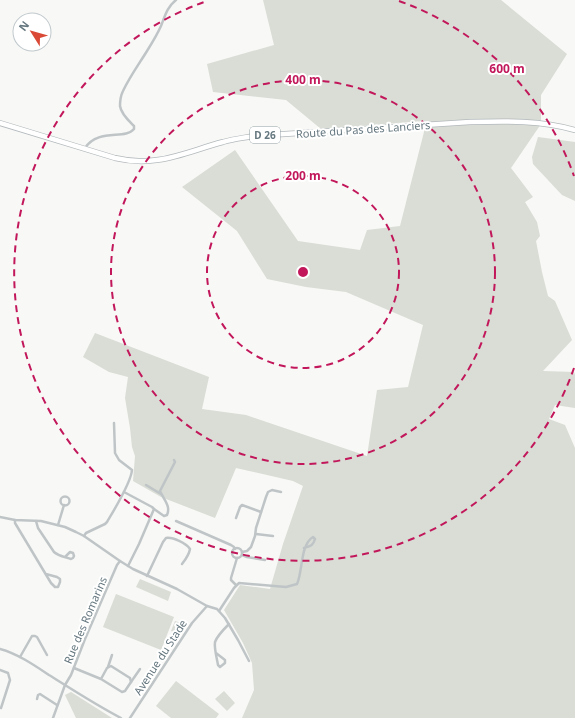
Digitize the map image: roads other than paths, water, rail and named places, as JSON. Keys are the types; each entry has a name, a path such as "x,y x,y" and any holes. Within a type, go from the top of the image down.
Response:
{"main road":[{"name":"Route du Pas des Lanciers","path":"0,123 122,160 141,161 156,161 179,156 223,142 254,136 470,122 529,122 550,124 575,130"}],"street":[{"path":"85,149 88,144 99,138 132,132 134,129 134,126 123,113 120,106 122,93 160,27 168,8 176,0"},
{"path":"84,536 86,533 107,522 131,476 132,470 119,460 115,453 114,424"},
{"path":"124,492 165,516 168,508 160,491 168,478 175,462 174,460"},
{"path":"146,485 162,494"},
{"path":"236,585 231,578 237,558 240,558 242,554 249,550 256,534 256,528 268,492 272,490 281,492"},
{"path":"58,525 64,505"},
{"path":"236,518 242,505 261,512"},
{"path":"128,566 154,509"},
{"path":"0,517 58,525 76,532 128,566 207,606 217,609 229,624 249,661"},
{"path":"15,520 15,523 51,583 55,587 58,587 60,579 46,574"},
{"path":"36,521 38,528 54,552 65,557"},
{"path":"176,521 230,545 235,549 239,548 242,554 247,558 265,560"},
{"path":"256,534 273,536"},
{"path":"219,611 236,585 239,583 286,587 297,584 300,577 304,548 310,538 313,537 315,540 314,544 304,548"},
{"path":"147,576 166,538 170,538 189,547 190,551 186,560 182,564"},
{"path":"235,549 232,551 232,554 237,558"},
{"name":"Rue des Romarins","path":"53,718 65,685 74,668 85,639 120,561"},
{"name":"Avenue du Stade","path":"130,718 192,623 207,606"},
{"path":"216,653 225,660 225,663 220,667 218,665 216,653 215,647 216,641 229,624"},
{"path":"20,657 32,636 37,637 47,656"},
{"path":"0,649 6,650 20,657 95,704 121,718"},
{"path":"101,678 108,667 112,655"},
{"path":"108,667 113,667 130,678 131,682"},
{"path":"74,668 101,678 122,692 125,691 140,669"},
{"path":"0,670 8,674 10,680 1,708"},
{"path":"37,699 38,695 40,694 57,705"}]}
